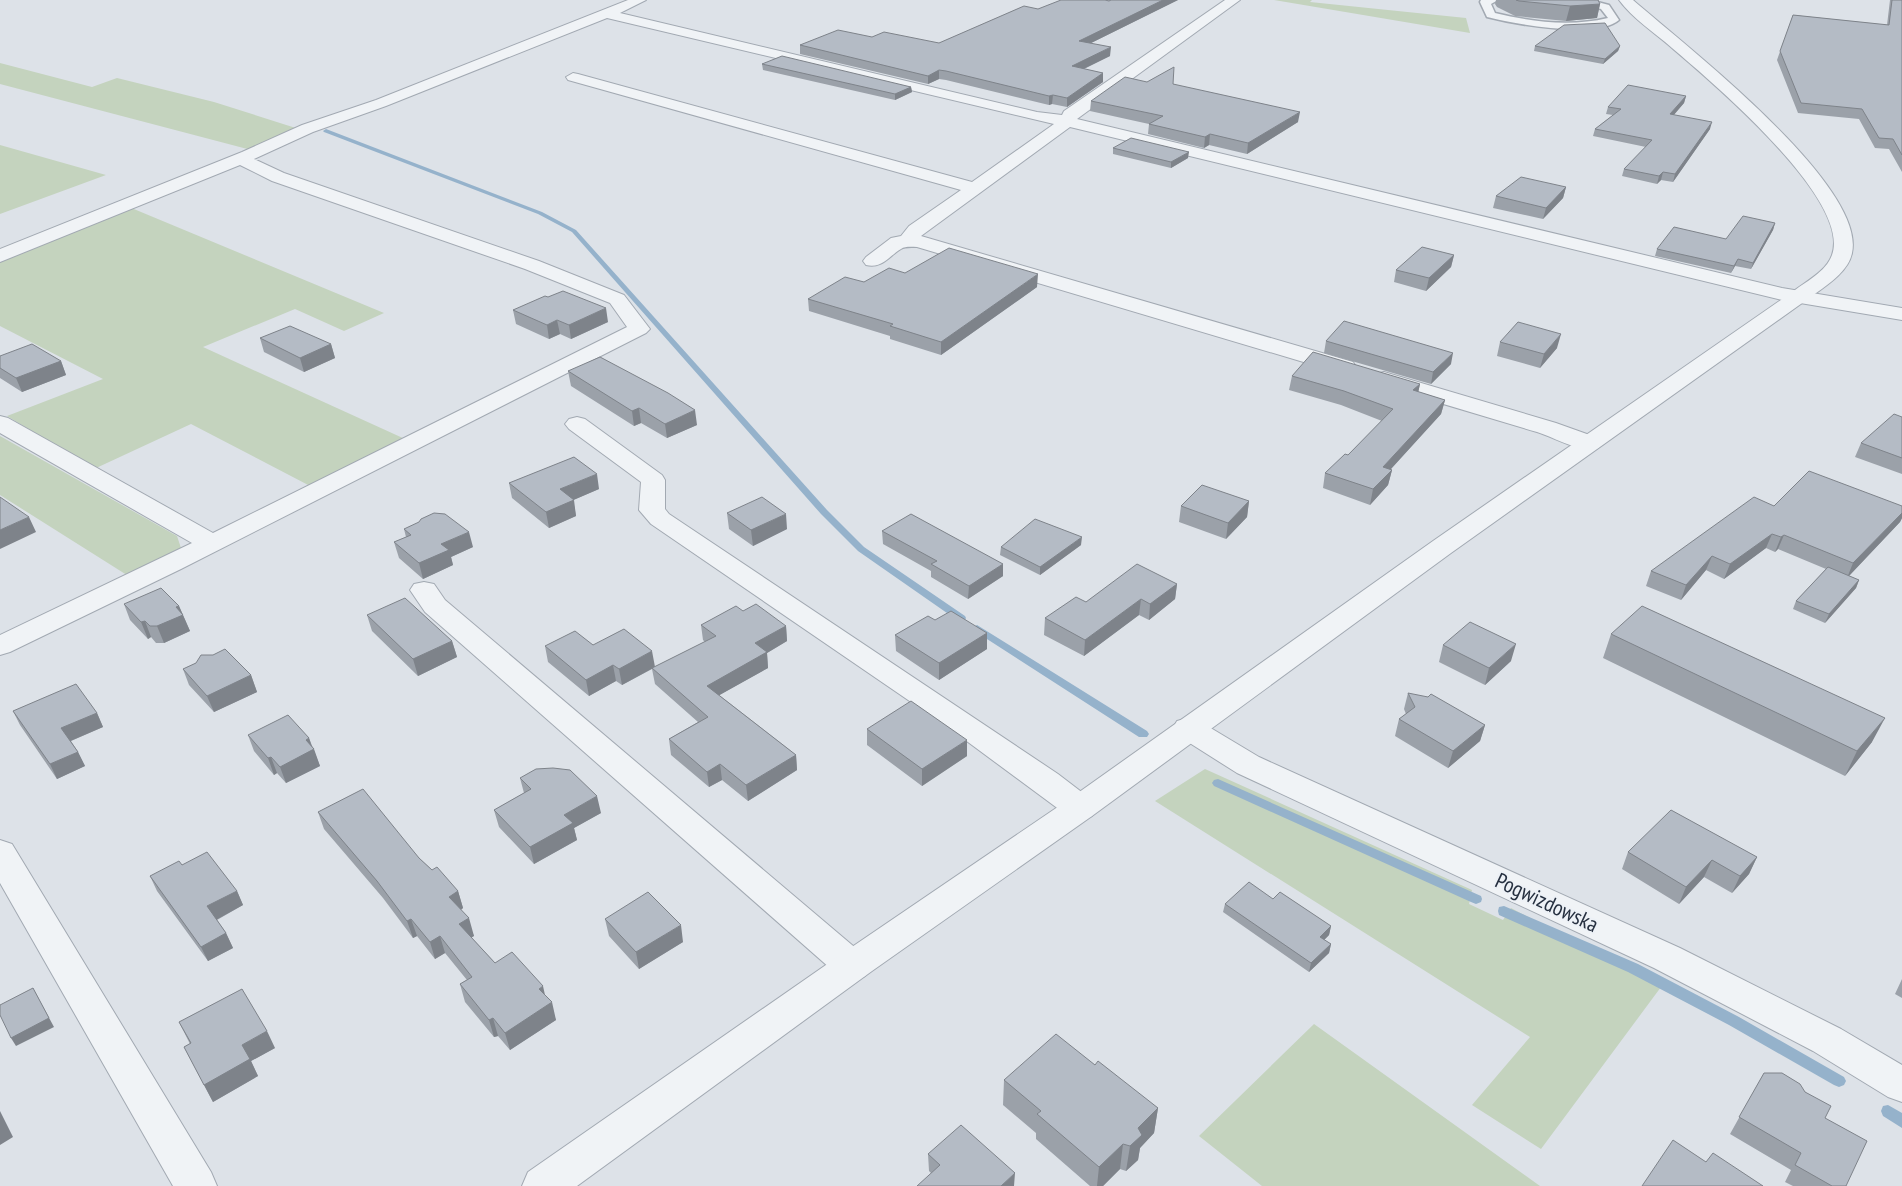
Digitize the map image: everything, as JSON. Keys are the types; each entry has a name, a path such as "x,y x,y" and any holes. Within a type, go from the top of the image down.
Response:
{"street":[{"path":"0,256 240,159 308,128 322,125 372,107 640,0"},
{"path":"910,239 910,236 916,230 1068,121 1070,114 1234,0"},
{"path":"1493,0 1486,2 1491,15 1519,23 1591,26 1614,20 1605,7 1578,0"},
{"path":"543,1186 852,966 1080,808 1188,728 1798,297 1823,278 1838,262 1843,252 1842,226 1834,208 1792,151 1625,0"},
{"path":"608,14 1037,117 1068,121 1089,128 1798,297 1902,314"},
{"path":"1610,14 1641,15"},
{"path":"572,77 975,188"},
{"path":"0,646 212,543 639,329 617,299 532,266 278,176 240,159"},
{"path":"873,261 898,242 910,239 1493,411 1590,443"},
{"path":"0,423 212,543"},
{"path":"577,424 587,434 642,469 653,480 652,510 660,519 968,726 1048,782 1080,808"},
{"path":"424,590 434,606 852,966"},
{"name":"Pogwizdowska","path":"1188,728 1248,765 1667,958 1827,1040 1902,1085"},
{"path":"0,853 196,1186"}],"green space":[{"path":"1274,0 1312,0 1310,2 1466,18 1470,33"},
{"path":"0,63 92,87 117,78 214,102 302,130 255,151 0,84"},
{"path":"0,145 106,175 0,214"},
{"path":"129,207 384,313 344,331 295,309 203,347 405,439 312,487 191,424 94,469 7,416 103,379 0,326 0,258"},
{"path":"0,436 177,536 181,548 130,577 0,495"},
{"path":"1205,769 1472,890 1469,904 1503,920 1511,908 1661,987 1541,1149 1472,1105 1530,1037 1155,801"},
{"path":"1314,1024 1540,1186 1262,1186 1199,1136"}],"building":[{"path":"1061,0 1163,0 1079,41 1111,47 1072,66 1103,73 1067,98 1049,96 946,71 939,70 928,76 800,45 838,30 872,37 884,32 939,43 1024,6 1038,9"},
{"path":"1516,0 1598,0 1600,4 1570,6"},
{"path":"1892,0 1902,0 1902,155 1893,139 1879,138 1862,109 1801,103 1780,51 1793,15 1889,25"},
{"path":"1605,23 1620,46 1605,59 1535,46 1564,25"},
{"path":"782,56 911,87 895,94 762,64"},
{"path":"1174,67 1173,84 1300,112 1248,143 1210,134 1205,137 1149,124 1163,116 1091,101 1125,77 1147,82"},
{"path":"1628,85 1686,96 1670,114 1712,122 1675,174 1663,172 1659,176 1624,169 1652,140 1595,129 1621,109 1608,107"},
{"path":"1131,138 1189,152 1171,162 1113,148"},
{"path":"1521,177 1566,187 1546,208 1496,196"},
{"path":"1743,216 1775,223 1753,263 1738,259 1734,266 1657,249 1674,227 1726,239"},
{"path":"1422,247 1454,255 1429,278 1396,270"},
{"path":"949,248 1038,274 941,342 890,326 893,324 808,299 845,277 864,282 889,268 905,273"},
{"path":"563,291 606,308 569,325 557,320 547,325 513,310 545,296 548,297"},
{"path":"1344,321 1453,353 1433,372 1326,341"},
{"path":"1518,322 1561,334 1544,354 1500,342"},
{"path":"290,326 331,344 300,358 260,338"},
{"path":"32,344 61,361 16,378 0,368 0,356"},
{"path":"1313,352 1420,384 1413,390 1445,400 1383,467 1392,470 1373,489 1325,473 1345,454 1348,455 1393,409 1344,391 1292,376"},
{"path":"600,357 668,393 695,410 665,424 639,408 632,411 568,371"},
{"path":"1894,414 1902,417 1902,458 1861,443"},
{"path":"574,457 597,474 560,489 574,500 546,512 509,483"},
{"path":"1809,471 1902,506 1902,513 1853,563 1784,535 1781,537 1772,534 1730,564 1712,556 1686,585 1651,571 1754,497 1774,506"},
{"path":"1202,485 1249,501 1228,523 1181,506"},
{"path":"0,497 29,517 0,530"},
{"path":"762,497 786,514 751,530 727,513"},
{"path":"434,513 445,514 469,532 441,544 449,550 419,563 394,542 411,535 404,529"},
{"path":"911,514 1003,564 969,586 931,564 937,561 882,531"},
{"path":"1035,519 1082,537 1040,567 1001,547"},
{"path":"1137,564 1177,584 1150,604 1141,599 1085,640 1045,618 1076,597 1086,602"},
{"path":"1828,567 1859,580 1829,614 1796,601"},
{"path":"161,588 179,606 176,607 183,615 157,626 150,626 145,621 141,622 124,604"},
{"path":"405,598 452,641 413,659 367,615"},
{"path":"756,604 786,626 755,643 767,652 707,686 796,755 746,785 720,764 707,772 669,739 708,717 652,668 716,636 701,625 736,606 743,611"},
{"path":"1642,606 1885,718 1857,751 1611,634"},
{"path":"951,611 987,633 939,663 895,635 928,616 935,620"},
{"path":"1470,622 1516,644 1489,668 1443,645"},
{"path":"624,629 652,651 619,669 613,665 586,680 545,646 575,631 593,645"},
{"path":"225,649 251,675 207,696 183,669 196,663 201,655 213,655"},
{"path":"76,684 97,713 61,728 78,752 50,764 13,711"},
{"path":"1408,693 1428,697 1431,694 1485,725 1453,751 1399,719 1415,707"},
{"path":"911,701 967,740 922,769 867,729"},
{"path":"288,715 309,738 306,740 314,749 280,767 271,757 268,758 248,735"},
{"path":"536,769 570,770 597,796 564,815 573,823 530,847 494,810 531,789 520,778"},
{"path":"363,789 419,858 432,870 437,867 458,891 449,897 469,918 459,924 495,963 512,952 543,986 539,989 552,1002 505,1033 493,1018 489,1020 460,984 472,977 440,936 430,942 411,919 407,921 377,881 318,812"},
{"path":"1671,810 1757,857 1740,876 1712,860 1686,887 1628,852"},
{"path":"207,852 237,891 207,906 226,933 201,947 150,876 179,861 182,865"},
{"path":"1249,882 1273,899 1280,892 1331,926 1320,937 1331,944 1311,963 1225,904"},
{"path":"648,892 681,925 636,952 605,919"},
{"path":"33,988 49,1018 11,1038 0,1015 0,1005"},
{"path":"242,989 267,1031 242,1045 250,1059 204,1085 184,1047 191,1043 179,1022"},
{"path":"1056,1034 1095,1065 1098,1061 1158,1108 1138,1128 1142,1135 1130,1146 1123,1144 1099,1167 1037,1114 1041,1111 1004,1080"},
{"path":"1764,1073 1782,1073 1800,1084 1805,1092 1831,1106 1825,1118 1867,1141 1846,1186 1832,1186 1795,1165 1801,1153 1739,1117"},
{"path":"961,1125 1015,1173 1001,1186 917,1186 940,1165 928,1154"},
{"path":"1673,1140 1706,1162 1713,1153 1763,1186 1642,1186"}],"waterway":[{"path":"326,131 540,213 574,231 824,512 861,549 961,618"},
{"path":"977,628 1143,734"},
{"path":"1218,783 1476,899"},
{"path":"1504,911 1633,968 1734,1021 1839,1081"},
{"path":"1888,1111 1902,1121"}]}
